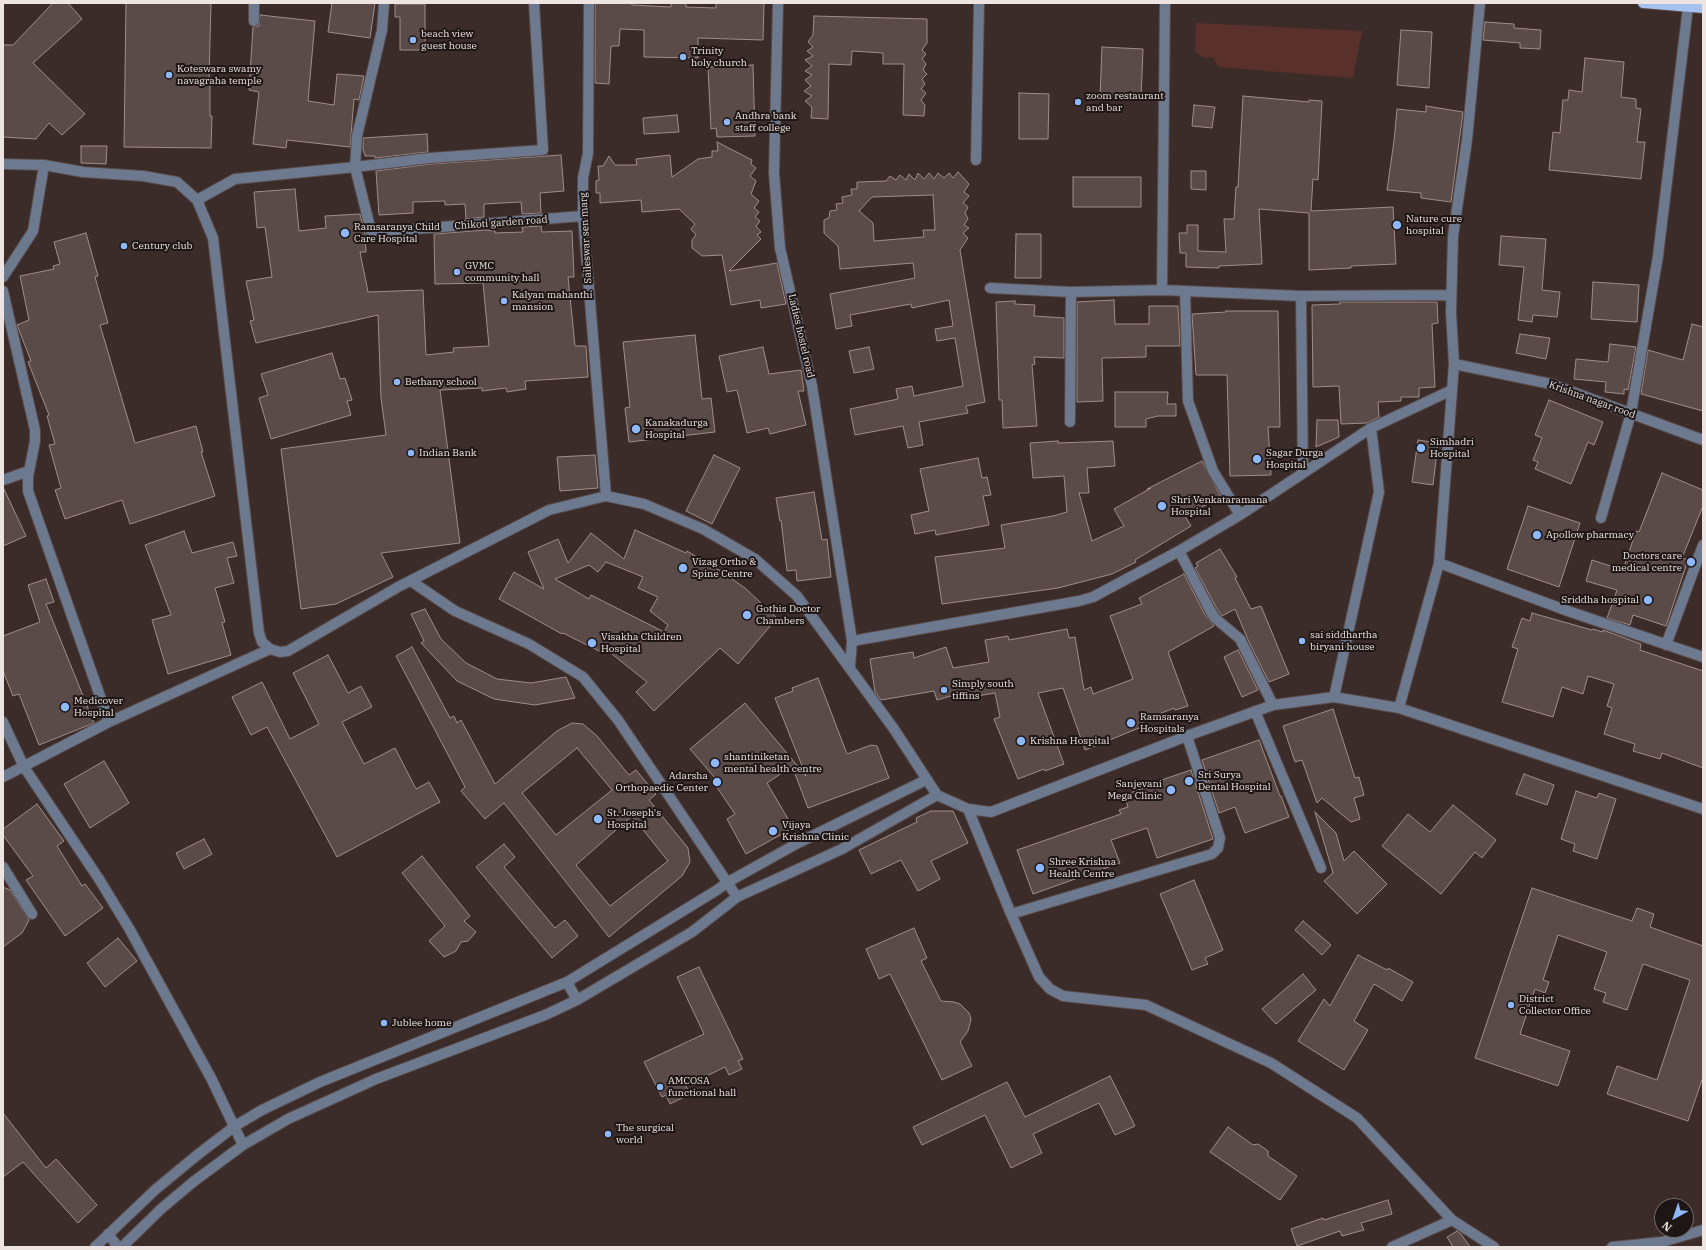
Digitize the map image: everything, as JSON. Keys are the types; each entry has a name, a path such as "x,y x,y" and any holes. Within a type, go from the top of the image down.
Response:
{"main road":[{"path":"1643,3 1703,8"}],"street":[{"path":"254,3 254,21"},
{"path":"355,167 357,136 382,30 384,3"},
{"path":"197,200 235,179 430,158 543,150 534,3"},
{"name":"Saileswar sen marg","path":"589,3 588,153 583,178 583,216 606,496"},
{"name":"Ladies hostel road","path":"778,3 774,173 780,248 812,386 852,641 850,667"},
{"path":"976,160 979,3"},
{"path":"1162,290 1165,3"},
{"path":"1399,708 1439,563 1454,364 1451,295 1453,236 1467,140 1480,3"},
{"path":"1601,518 1631,413 1658,256 1688,7"},
{"path":"3,164 44,165 83,172 143,176 177,182 197,200 213,238 259,633 262,642 270,649 280,652 288,651 411,581 549,510 606,496 652,507 703,529 755,559 797,596 894,729 937,795 968,809 991,812 1187,736 1273,705 1334,697 1399,708 1703,809"},
{"path":"3,277 33,231 44,165"},
{"name":"Chikoti garden road","path":"355,167 371,231 415,230 583,216"},
{"path":"990,288 1071,292 1162,290 1301,296 1451,295"},
{"path":"3,291 35,430 35,441 29,471 28,491 109,722"},
{"path":"1186,291 1188,402 1213,471 1240,515"},
{"path":"1070,422 1071,292"},
{"path":"1301,296 1304,472"},
{"name":"Krishna nagar rood","path":"1454,364 1551,384 1703,440"},
{"path":"852,641 1079,601 1093,596 1179,551 1240,515 1370,428 1452,390"},
{"path":"1334,697 1379,492 1370,428"},
{"path":"3,480 29,471"},
{"path":"1666,645 1703,545"},
{"path":"1179,551 1215,618 1240,639 1273,705"},
{"path":"1439,563 1565,610 1703,657"},
{"path":"411,581 455,611 529,644 583,677 618,720 737,897"},
{"path":"3,778 109,722 270,649"},
{"path":"1255,711 1321,868"},
{"path":"3,722 24,767 99,879 130,930 187,1033 235,1126 243,1145"},
{"path":"1011,914 1212,854 1218,848 1220,838 1187,736"},
{"path":"95,1247 190,1160 235,1126 262,1110 320,1082 567,982 728,882 798,843 926,780"},
{"path":"122,1247 193,1182 243,1145 288,1119 376,1079 545,1015 577,1000 692,932 737,897 842,849 937,795"},
{"path":"968,809 1011,914 1040,978 1050,990 1063,996 1146,1005 1271,1063 1357,1118 1452,1220 1494,1247"},
{"path":"3,867 32,914"},
{"path":"567,982 577,1000"},
{"path":"1392,1247 1452,1220"},
{"path":"1612,1247 1663,1244 1703,1230"},
{"path":"108,1234 118,1247"}],"shaded area":[{"path":"1196,23 1362,31 1353,78 1218,67 1213,57 1204,58 1195,52"}],"building":[{"path":"53,3 68,3 82,19 33,63 85,114 62,135 49,123 36,139 3,137 3,45 13,45"},
{"path":"126,3 211,3 209,78 210,116 212,116 211,148 124,147"},
{"path":"332,3 375,3 370,38 328,32"},
{"path":"595,3 632,3 632,5 671,7 671,3 686,3 686,7 716,8 716,3 764,3 763,40 698,38 698,58 644,57 644,30 620,29 619,46 611,46 609,84 595,83"},
{"path":"395,4 425,4 425,50 400,50 400,17 395,17"},
{"path":"260,15 315,21 308,101 334,105 337,74 364,76 359,100 354,99 350,147 287,140 286,148 253,144 259,92 249,90 253,27 259,26"},
{"path":"814,16 927,19 927,43 922,50 926,54 922,59 926,64 923,70 927,74 922,79 925,84 921,89 926,93 921,100 925,105 924,116 903,115 904,64 883,64 883,53 852,51 851,65 829,64 828,119 811,118 812,107 805,101 812,96 804,91 811,86 805,80 812,75 805,71 812,66 805,60 813,56 807,51 813,47 808,42 813,35"},
{"path":"1485,22 1514,24 1514,28 1541,30 1540,49 1520,48 1520,43 1483,40"},
{"path":"1401,30 1432,32 1429,88 1397,85"},
{"path":"1102,47 1143,49 1141,98 1100,97"},
{"path":"1585,58 1624,62 1621,97 1636,99 1636,108 1641,109 1637,142 1645,142 1641,179 1549,170 1553,132 1560,133 1563,100 1568,100 1569,90 1582,92"},
{"path":"753,65 755,136 717,137 716,128 711,129 708,67"},
{"path":"1019,93 1049,94 1048,139 1019,139"},
{"path":"1243,96 1309,102 1309,100 1322,101 1318,180 1313,179 1311,211 1393,207 1396,264 1309,270 1309,213 1259,209 1262,264 1219,266 1219,268 1186,267 1186,253 1180,253 1179,233 1187,233 1187,225 1198,225 1198,251 1226,252 1224,219 1234,219 1236,187 1238,187"},
{"path":"1194,105 1215,107 1212,128 1192,126"},
{"path":"1426,106 1463,112 1451,202 1421,198 1421,193 1387,190 1397,109 1426,112"},
{"path":"677,115 679,132 644,134 643,118"},
{"path":"427,134 428,152 375,158 375,156 365,156 363,149 363,138"},
{"path":"717,142 752,160 751,164 756,168 750,176 756,181 751,194 759,201 754,208 759,212 755,217 760,221 756,226 761,232 757,235 761,239 729,271 777,263 786,304 761,308 760,300 731,305 722,255 702,256 692,248 692,240 696,235 691,229 695,224 679,209 642,212 641,200 600,203 600,193 596,193 596,181 599,180 598,166 603,166 609,156 615,165 637,165 636,159 670,155 672,177 698,159 712,157 712,151 718,151"},
{"path":"81,146 107,146 106,164 81,163"},
{"path":"561,155 564,191 540,193 541,213 522,214 521,202 484,204 484,217 466,219 465,204 445,205 445,201 413,202 413,213 379,215 376,171 431,164"},
{"path":"1191,171 1206,171 1206,190 1191,189"},
{"path":"958,172 969,184 964,192 969,196 963,203 968,207 965,213 968,219 964,225 969,228 963,233 968,238 960,250 985,402 966,406 968,413 919,422 923,445 908,448 903,426 855,435 850,409 898,399 896,389 912,386 914,396 963,386 955,338 937,341 935,329 953,326 949,300 912,308 911,304 850,315 852,326 836,329 830,294 915,278 913,263 840,269 838,246 824,233 824,220 829,218 830,211 837,210 836,204 843,203 842,197 852,195 851,189 857,189 857,182 886,181 890,176 896,180 900,175 906,180 909,174 915,180 918,173 924,179 929,173 934,179 938,173 944,178 949,173 953,178","holes":["933,195 935,230 923,230 924,237 874,241 873,223 859,211 872,197"]},
{"path":"1073,177 1141,177 1141,207 1073,207"},
{"path":"295,189 299,231 326,228 325,216 360,214 365,233 366,252 360,252 368,292 423,290 426,355 454,352 453,348 489,346 483,283 435,284 434,234 485,230 495,231 495,233 523,232 522,227 541,226 542,232 572,231 574,277 568,277 575,346 586,346 588,377 525,381 526,389 507,392 506,388 482,391 482,388 440,390 460,543 381,553 393,577 336,604 301,609 281,449 386,435 381,398 378,315 256,343 250,321 254,320 246,281 272,277 265,227 257,228 254,192"},
{"path":"86,233 98,276 95,277 108,323 100,325 135,443 196,426 203,452 201,452 215,496 130,524 122,500 65,519 55,490 61,488 49,445 55,444 47,416 49,415 28,362 31,361 17,325 29,320 20,276 54,269 53,266 60,264 54,242"},
{"path":"1016,234 1041,234 1041,278 1015,278"},
{"path":"1501,236 1546,239 1542,290 1560,292 1557,317 1533,315 1532,322 1518,320 1524,267 1499,265"},
{"path":"1593,282 1639,285 1637,322 1591,319"},
{"path":"1114,300 1115,324 1149,324 1149,306 1178,306 1180,346 1146,346 1146,357 1102,358 1103,401 1077,402 1077,302"},
{"path":"1015,301 1015,304 1035,305 1034,316 1064,318 1064,358 1034,357 1035,364 1032,365 1037,426 1003,428 1002,400 999,400 996,302"},
{"path":"1340,302 1437,302 1438,323 1432,324 1435,387 1419,388 1419,397 1401,397 1401,401 1378,402 1379,417 1367,423 1341,424 1339,386 1313,387 1312,305 1340,304"},
{"path":"1226,311 1278,311 1280,427 1268,427 1271,475 1230,476 1227,375 1196,375 1192,314"},
{"path":"1692,324 1703,327 1703,411 1641,394 1648,350 1683,360"},
{"path":"1520,334 1550,338 1546,359 1516,353"},
{"path":"695,335 702,399 711,398 715,432 629,442 625,408 630,407 623,342"},
{"path":"1610,344 1636,347 1628,390 1624,389 1624,394 1605,392 1606,382 1574,379 1576,359 1608,362"},
{"path":"763,347 769,374 801,370 804,391 798,391 806,425 770,434 768,428 747,433 737,390 727,392 719,356"},
{"path":"869,347 874,369 854,373 849,351"},
{"path":"332,353 340,379 345,378 352,400 347,401 351,415 271,439 259,398 268,395 261,374"},
{"path":"1115,392 1168,392 1167,404 1176,404 1176,416 1158,416 1146,419 1146,427 1115,427"},
{"path":"1549,400 1603,422 1594,445 1588,442 1571,484 1535,469 1538,462 1533,460 1542,438 1535,435"},
{"path":"1317,420 1338,420 1339,437 1316,447"},
{"path":"1418,440 1438,443 1433,485 1412,482"},
{"path":"1058,441 1058,443 1113,441 1115,466 1087,468 1089,493 1079,493 1092,541 1124,526 1114,509 1151,488 1147,489 1202,461 1221,497 1185,516 1191,526 1135,560 1136,562 1112,574 1058,588 942,604 935,557 1005,548 1001,525 1053,516 1067,512 1064,476 1033,478 1030,443"},
{"path":"595,455 598,488 560,491 557,457"},
{"path":"714,455 740,468 712,524 686,511"},
{"path":"978,458 982,478 987,477 991,495 983,496 989,525 936,535 935,530 915,534 911,515 929,511 920,469"},
{"path":"1662,473 1703,490 1703,506 1682,558 1688,560 1666,626 1633,615 1630,625 1607,618 1617,590 1586,581 1592,560 1623,570 1636,531 1639,532"},
{"path":"3,487 26,536 3,546"},
{"path":"814,492 822,540 827,539 831,577 797,581 796,570 787,571 781,520 780,521 776,498"},
{"path":"1528,506 1580,523 1559,587 1507,569"},
{"path":"635,530 686,553 687,551 722,572 745,588 777,618 738,664 720,648 654,711 636,692 647,682 607,650 605,654 563,633 562,634 499,599 514,572 544,589 528,552 558,539 568,563 591,533 624,559","holes":["606,562 643,577 638,588 658,597 650,611 668,625 664,632 591,595 589,599 555,579 589,565 598,572"]},
{"path":"184,531 192,553 233,542 237,556 227,558 234,583 215,588 225,622 222,623 231,655 168,674 152,620 171,615 145,545"},
{"path":"1220,549 1237,577 1235,578 1251,609 1261,606 1289,674 1269,682 1249,642 1235,609 1222,616 1216,607 1195,568 1198,566 1196,563"},
{"path":"1184,574 1204,613 1214,626 1168,652 1188,706 1175,710 1174,708 1142,721 1144,726 1085,750 1063,688 1038,693 1064,764 1045,771 1044,769 1018,779 994,719 1000,717 995,693 965,698 964,692 937,700 934,691 881,700 875,692 870,659 913,652 914,658 946,647 953,668 989,662 985,640 1008,636 1009,640 1067,629 1069,638 1075,637 1084,690 1091,687 1093,694 1133,679 1110,616 1142,604 1139,598"},
{"path":"46,579 54,602 46,604 94,723 39,745 19,694 13,696 3,671 3,636 40,622 28,585"},
{"path":"425,609 441,639 466,663 497,679 531,683 566,677 575,698 535,705 494,699 457,681 421,643 424,641 411,614"},
{"path":"1532,613 1592,630 1603,632 1603,630 1641,644 1640,650 1703,671 1703,768 1662,753 1660,759 1633,751 1635,744 1604,734 1612,708 1607,706 1614,684 1588,676 1583,694 1562,687 1553,717 1502,702 1518,649 1512,647 1522,618 1530,621"},
{"path":"412,647 450,718 454,716 457,723 461,720 495,784 557,731 572,723 583,724 597,736 629,775 636,770 656,794 649,800 688,848 690,862 682,876 609,937 504,803 485,819 461,791 465,787 396,656","holes":["577,748 612,790 556,835 522,793","632,816 668,861 610,906 576,865"]},
{"path":"1238,650 1258,690 1242,697 1224,657"},
{"path":"328,655 348,693 361,686 372,707 342,722 364,764 395,748 416,789 429,782 440,802 337,857 267,727 251,735 232,697 262,682 290,739 319,724 293,673"},
{"path":"818,678 847,754 871,745 877,746 889,778 808,808 792,766 767,783 791,824 791,829 746,854 727,819 735,814 712,780 715,778 690,749 745,703 806,776 775,698 793,691 792,688"},
{"path":"1333,709 1355,778 1359,777 1364,795 1354,798 1360,819 1351,822 1322,798 1317,803 1302,760 1295,762 1283,726"},
{"path":"1259,740 1289,817 1245,833 1235,807 1219,813 1202,760"},
{"path":"104,761 129,803 90,828 64,784"},
{"path":"1191,770 1213,839 1157,858 1147,828 1111,840 1120,863 1033,894 1017,850 1121,814 1119,810 1128,807 1124,795 1144,788 1144,786"},
{"path":"1524,774 1554,785 1547,805 1516,794"},
{"path":"1576,791 1597,798 1599,793 1616,799 1597,859 1573,851 1575,844 1561,839"},
{"path":"37,804 64,841 57,846 82,886 85,884 103,908 65,936 26,880 33,876 3,835 3,829"},
{"path":"1453,805 1496,840 1482,858 1475,852 1441,894 1382,846 1408,814 1430,832"},
{"path":"931,811 953,811 968,843 931,861 940,879 918,891 901,860 871,874 859,850 917,822 916,818"},
{"path":"1315,812 1336,833 1344,861 1354,851 1387,884 1357,914 1324,881 1333,873"},
{"path":"204,839 212,854 184,869 176,853"},
{"path":"504,844 515,857 504,867 555,928 565,920 578,936 552,958 476,867"},
{"path":"422,856 470,916 464,921 476,932 468,941 461,942 456,951 444,957 429,941 445,926 402,873"},
{"path":"1194,880 1223,950 1205,958 1208,964 1192,970 1160,894"},
{"path":"3,887 10,890 29,920 22,933 3,947"},
{"name":"District Collector Office","path":"1532,888 1632,921 1637,908 1654,914 1650,927 1703,946 1703,1077 1688,1121 1607,1094 1617,1066 1657,1080 1690,980 1643,964 1627,1010 1603,1002 1606,993 1594,989 1607,952 1558,935 1543,980 1549,982 1545,993 1535,989 1520,1034 1570,1051 1558,1086 1475,1058"},
{"path":"1303,921 1331,945 1322,955 1295,930"},
{"path":"914,928 927,958 921,961 941,1001 960,1004 969,1013 971,1019 968,1031 960,1042 972,1066 942,1080 890,974 879,979 866,949"},
{"path":"118,938 137,961 105,987 87,963"},
{"path":"1358,955 1387,970 1388,968 1413,982 1402,1001 1374,984 1354,1021 1368,1030 1344,1070 1298,1041 1324,999 1330,1006"},
{"name":"AMCOSA functional hall","path":"699,967 743,1059 738,1061 742,1069 729,1075 725,1067 686,1086 690,1094 670,1104 666,1095 662,1097 644,1062 704,1034 677,977"},
{"path":"1303,974 1316,990 1276,1024 1262,1009"},
{"path":"1110,1076 1135,1126 1115,1135 1099,1103 1033,1134 1042,1153 1011,1168 985,1115 922,1145 913,1127 1007,1082 1025,1117"},
{"path":"3,1113 46,1168 56,1159 97,1205 78,1223 23,1162 3,1177"},
{"path":"1228,1127 1253,1145 1258,1144 1268,1151 1268,1156 1297,1176 1280,1200 1210,1152"},
{"path":"1388,1200 1392,1214 1361,1223 1364,1230 1342,1236 1340,1231 1297,1246 1291,1229 1323,1218 1324,1220"},
{"path":"1457,1231 1461,1234 1470,1247 1453,1247 1447,1237"}],"place":[{"name":"beach view guest house","path":"413,40"},
{"name":"Trinity holy church","path":"683,57"},
{"name":"Koteswara swamy navagraha temple","path":"169,75"},
{"name":"zoom restaurant and bar","path":"1078,102"},
{"name":"Andhra bank staff college","path":"727,122"},
{"name":"Nature cure hospital","path":"1397,225"},
{"name":"Ramsaranya Child Care Hospital","path":"345,233"},
{"name":"Century club","path":"124,246"},
{"name":"GVMC community hall","path":"457,272"},
{"name":"Kalyan mahanthi mansion","path":"504,301"},
{"name":"Bethany school","path":"397,382"},
{"name":"Kanakadurga Hospital","path":"636,429"},
{"name":"Simhadri Hospital","path":"1421,448"},
{"name":"Indian Bank","path":"411,453"},
{"name":"Sagar Durga Hospital","path":"1257,459"},
{"name":"Shri Venkataramana Hospital","path":"1162,506"},
{"name":"Apollow pharmacy","path":"1537,535"},
{"name":"Doctors care medical centre","path":"1691,562"},
{"name":"Vizag Ortho & Spine Centre","path":"683,568"},
{"name":"Sriddha hospital","path":"1648,600"},
{"name":"Gothis Doctor Chambers","path":"747,615"},
{"name":"sai siddhartha biryani house","path":"1302,641"},
{"name":"Visakha Children Hospital","path":"592,643"},
{"name":"Simply south tiffins","path":"944,690"},
{"name":"Medicover Hospital","path":"65,707"},
{"name":"Ramsaranya Hospitals","path":"1131,723"},
{"name":"Krishna Hospital","path":"1021,741"},
{"name":"shantiniketan mental health centre","path":"715,763"},
{"name":"Sri Surya Dental Hospital","path":"1189,781"},
{"name":"Adarsha Orthopaedic Center","path":"717,782"},
{"name":"Sanjevani Mega Clinic","path":"1171,790"},
{"name":"St. Joseph's Hospital","path":"598,819"},
{"name":"Vijaya Krishna Clinic","path":"773,831"},
{"name":"Shree Krishna Health Centre","path":"1040,868"},
{"name":"District Collector Office","path":"1511,1005"},
{"name":"Jublee home","path":"384,1023"},
{"name":"AMCOSA functional hall","path":"660,1087"},
{"name":"The surgical world","path":"608,1134"}]}
